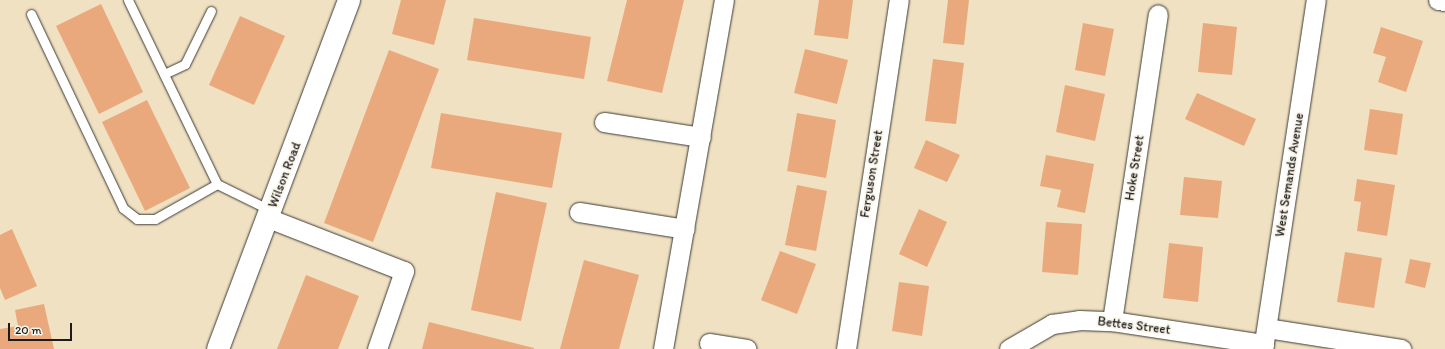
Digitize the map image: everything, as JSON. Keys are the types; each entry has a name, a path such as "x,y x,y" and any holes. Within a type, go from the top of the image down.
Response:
{"street":[{"name":"Wilson Road","path":"218,349 270,214 349,0"},
{"path":"663,349 724,0"},
{"name":"Ferguson Street","path":"846,349 899,0"},
{"name":"West Semands Avenue","path":"1265,340 1316,0"},
{"path":"1438,0 1445,1"},
{"name":"Hoke Street","path":"1112,322 1158,14"},
{"path":"604,122 701,137"},
{"path":"579,212 685,229"},
{"path":"270,214 404,271 376,349"},
{"name":"Bettes Street","path":"1009,349 1052,324 1079,320 1112,322 1265,340 1401,349"},
{"path":"709,343 747,349"}],"lane":[{"path":"128,0 216,184 270,214"},
{"path":"164,74 185,64 211,11"},
{"path":"31,14 123,208 137,219 155,219 216,184"}],"building":[{"path":"401,0 446,0 434,45 392,34"},
{"path":"627,0 684,0 662,93 607,81"},
{"path":"819,0 853,0 848,39 814,35"},
{"path":"948,0 969,0 964,45 943,43"},
{"path":"101,4 143,92 99,114 56,26"},
{"path":"240,16 285,36 254,105 209,85"},
{"path":"474,18 591,37 584,79 467,60"},
{"path":"1083,23 1114,29 1105,76 1075,70"},
{"path":"1203,23 1237,27 1232,75 1198,72"},
{"path":"1381,27 1423,41 1406,92 1378,82 1386,57 1373,53"},
{"path":"805,49 848,60 837,104 794,93"},
{"path":"389,50 439,69 373,242 324,223"},
{"path":"933,59 964,63 956,124 925,121"},
{"path":"1065,85 1105,94 1095,141 1056,132"},
{"path":"1197,93 1256,119 1244,146 1185,119"},
{"path":"147,100 190,188 145,211 102,122"},
{"path":"1370,109 1403,114 1397,155 1364,150"},
{"path":"441,113 562,133 552,188 431,168"},
{"path":"797,113 836,120 826,178 787,171"},
{"path":"926,140 960,155 947,182 914,168"},
{"path":"1046,155 1094,164 1085,213 1057,207 1061,190 1040,186"},
{"path":"1184,177 1222,181 1218,218 1180,215"},
{"path":"1357,179 1395,185 1387,236 1357,231 1361,202 1354,201"},
{"path":"797,185 827,191 816,251 785,245"},
{"path":"496,192 547,203 521,321 471,310"},
{"path":"919,209 947,222 927,267 899,254"},
{"path":"1046,222 1082,224 1078,275 1042,272"},
{"path":"12,229 37,286 5,300 0,288 0,235"},
{"path":"1169,243 1203,247 1198,302 1163,298"},
{"path":"780,251 816,264 797,314 761,300"},
{"path":"1345,252 1382,258 1374,308 1337,302"},
{"path":"1410,259 1431,263 1425,288 1405,283"},
{"path":"584,260 639,275 619,349 560,349"},
{"path":"306,275 359,296 338,349 277,349"},
{"path":"899,282 929,286 922,336 892,331"},
{"path":"44,304 54,349 0,349 0,329 18,326 15,310"},
{"path":"429,322 534,348 534,349 422,349"}]}
